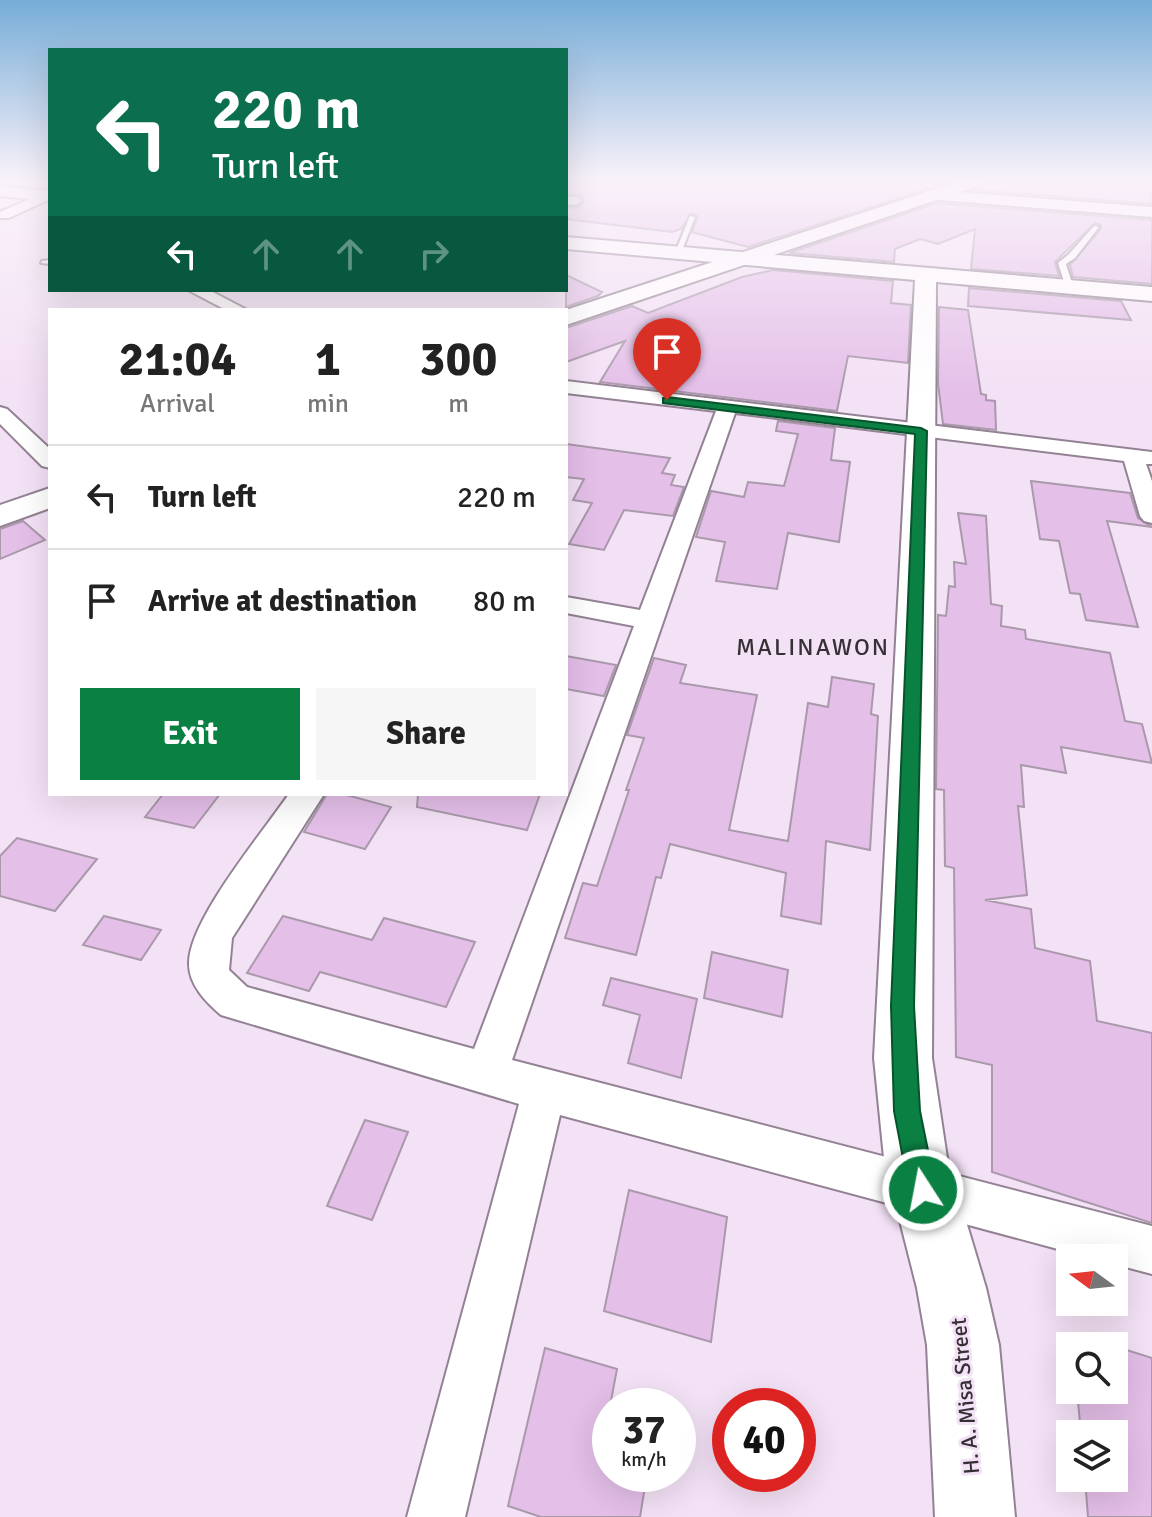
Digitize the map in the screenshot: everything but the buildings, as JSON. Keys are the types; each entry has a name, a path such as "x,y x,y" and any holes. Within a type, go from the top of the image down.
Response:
{"main road":[{"path":"664,252 1152,294"},
{"path":"568,317 765,252"},
{"name":"H. A. Misa Street","path":"926,275 902,1019 907,1111 923,1190 945,1259 960,1323 967,1377 975,1517"},
{"path":"0,516 48,498"}],"street":[{"path":"200,292 235,308"},
{"path":"572,388 1142,457 1152,516"},
{"path":"486,1074 647,620 727,408"},
{"path":"0,413 48,459"},
{"path":"568,605 647,620"},
{"path":"306,796 214,934 207,961 213,984 235,1002 544,1090 1152,1250"},
{"path":"436,1517 544,1090"}],"lane":[{"path":"1069,286 1062,263 1075,252"}],"district":[{"name":"MALINAWON","path":"813,647"}],"route":[{"path":"667,400 921,431 902,1006 907,1111 923,1190"}]}
